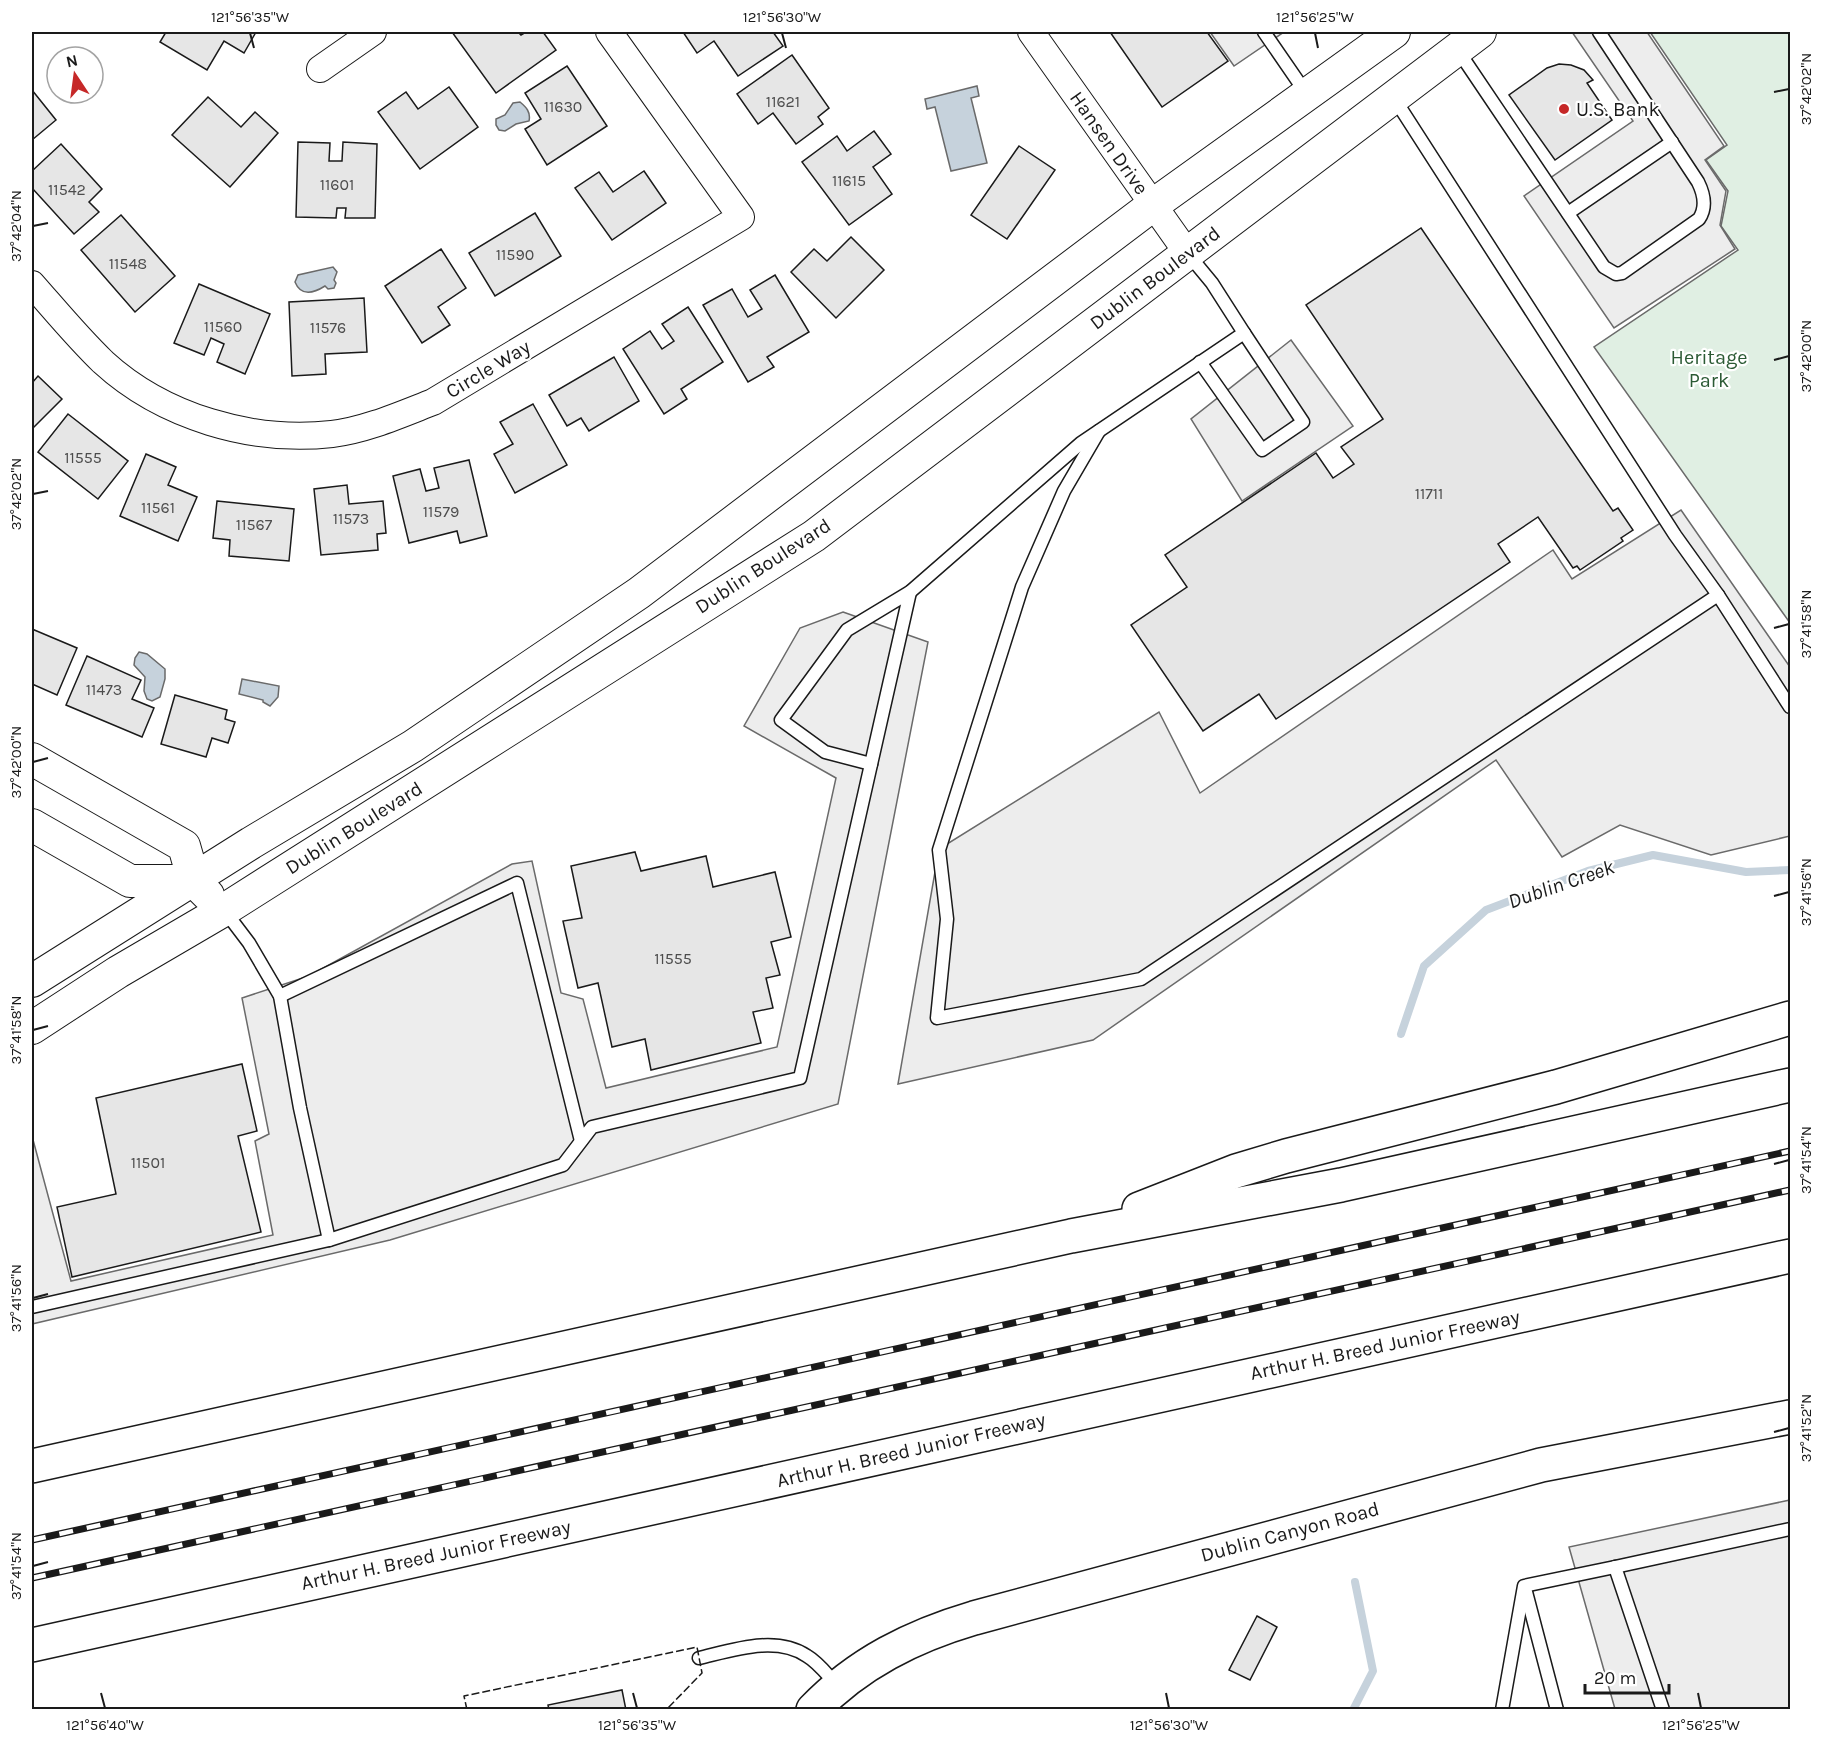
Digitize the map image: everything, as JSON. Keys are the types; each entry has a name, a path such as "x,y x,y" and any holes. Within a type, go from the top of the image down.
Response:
{"main road":[{"path":"1071,1236 1236,1171 1286,1156 1556,1088 1791,1018"},
{"path":"32,1466 1071,1236 1341,1185 1791,1086"},
{"name":"Arthur H. Breed Junior Freeway","path":"32,1645 1791,1256"},
{"name":"Dublin Canyon Road","path":"813,1710 838,1686 872,1662 911,1640 974,1618 1541,1465 1791,1417"}],"street":[{"path":"320,69 373,32"},
{"name":"Circle Way","path":"32,284 104,362 155,400 209,422 272,435 333,434 387,420 433,402 741,218 609,32"},
{"name":"Hansen Drive","path":"1031,32 1188,254"},
{"name":"Dublin Boulevard","path":"32,981 251,843 413,746 639,593 1153,205 1394,32"},
{"name":"Dublin Boulevard","path":"32,1028 118,972 224,910 814,536 1393,97 1463,37"},
{"path":"32,759 184,846 194,881 224,910"},
{"path":"32,825 130,881 194,881"}],"lane":[{"path":"1264,32 1307,94"},
{"path":"1463,37 1568,213 1604,267 1616,274 1622,273 1699,219 1703,214 1703,193 1599,32"},
{"path":"1393,97 1675,535 1718,595 1791,707"},
{"path":"1568,213 1672,142"},
{"path":"1188,254 1212,283 1303,422 1262,450 1200,362"},
{"path":"871,764 825,752 782,720 847,630 910,592 1081,443 1244,333"},
{"path":"1099,431 1064,491 1022,586 939,850 947,919 937,1018 1141,979 1718,595"},
{"path":"32,1307 329,1240 563,1165 592,1127 800,1078 910,592"},
{"path":"280,996 518,883 581,1141"},
{"path":"224,910 249,943 280,996 300,1108 329,1240"},
{"path":"1524,1586 1791,1529"},
{"path":"1616,1568 1663,1710"},
{"path":"1502,1710 1524,1586"},
{"path":"1524,1586 1557,1710"},
{"path":"699,1658 750,1647 777,1645 810,1658 838,1686"}],"green space":[{"name":"Heritage Park","path":"1650,32 1790,32 1790,623 1594,347 1738,250 1721,226 1728,191 1706,160 1727,145"}],"shaded area":[{"path":"1210,32 1284,32 1234,66"},
{"path":"1572,32 1647,32 1724,146 1705,160 1726,191 1720,225 1735,249 1614,328 1524,196 1633,121"},
{"path":"977,86 979,96 971,98 987,163 951,171 935,107 927,109 925,99"},
{"path":"520,102 528,110 529,121 516,124 505,131 499,130 496,119 505,115 513,103"},
{"path":"333,267 337,272 334,288 328,289 325,286 312,292 304,292 295,282 298,275"},
{"path":"1291,340 1353,426 1242,501 1191,419"},
{"path":"1681,510 1790,667 1790,836 1711,855 1620,825 1562,857 1496,760 1093,1040 898,1084 939,849 1159,712 1200,793 1553,550 1572,579"},
{"path":"843,612 928,642 838,1104 390,1240 32,1324 32,1136 71,1281 273,1235 255,1141 269,1134 242,998 309,976 512,864 532,861 561,993 583,999 606,1088 777,1047 836,778 744,726 800,628"},
{"path":"139,652 147,654 165,669 160,697 152,701 147,699 144,691 145,677 134,665"},
{"path":"242,679 279,686 278,697 270,706 263,700 239,694"},
{"path":"1790,1500 1790,1709 1615,1709 1569,1547"}],"building":[{"path":"166,32 256,32 244,53 224,41 207,70 160,42"},
{"path":"452,32 518,32 521,35 526,32 543,32 556,50 496,93"},
{"path":"683,32 773,32 783,46 738,76 714,41 697,53"},
{"path":"1110,32 1207,32 1228,61 1162,107"},
{"path":"792,55 829,108 818,117 823,124 796,144 773,113 758,124 737,94"},
{"path":"1559,64 1571,65 1584,70 1593,80 1587,83 1612,120 1555,160 1509,95 1547,68"},
{"path":"567,66 607,126 547,165 525,129 541,119 525,93"},
{"path":"449,87 478,127 420,169 378,112 406,92 418,109"},
{"path":"32,90 56,120 32,140"},
{"path":"208,97 241,127 255,112 278,133 230,187 172,135"},
{"path":"874,131 891,154 873,167 892,194 849,225 802,162 837,136 847,151"},
{"path":"298,142 330,143 329,161 342,161 343,142 377,144 375,218 345,218 346,208 337,208 336,218 296,217"},
{"path":"61,144 102,189 89,202 99,212 74,234 32,188 32,171"},
{"path":"1019,146 1055,170 1007,239 971,215"},
{"path":"644,171 666,203 612,240 575,188 599,172 613,192"},
{"path":"535,213 561,256 495,296 469,253"},
{"path":"121,215 175,276 135,312 81,250"},
{"path":"1421,228 1613,511 1618,508 1633,530 1621,538 1623,541 1580,570 1577,566 1573,568 1538,517 1498,544 1510,562 1276,719 1259,694 1203,731 1131,625 1187,587 1165,555 1316,453 1333,478 1354,464 1341,447 1383,419 1306,305"},
{"path":"851,237 884,270 836,318 791,272 814,249 827,261"},
{"path":"441,249 466,288 438,307 450,325 422,343 385,286"},
{"path":"775,275 809,332 767,357 774,367 748,382 703,305 732,289 748,317 762,309 750,290"},
{"path":"199,284 270,314 245,374 217,362 224,344 211,338 204,355 174,343"},
{"path":"364,298 367,352 325,354 326,374 292,376 289,302"},
{"path":"688,307 723,362 681,389 687,399 664,414 623,349 650,331 662,349 674,341 662,324"},
{"path":"614,357 639,401 589,431 581,418 567,426 549,395"},
{"path":"38,376 62,399 32,429 32,383"},
{"path":"533,404 567,465 515,493 494,454 513,444 500,422"},
{"path":"68,414 128,461 98,499 38,452"},
{"path":"146,454 176,467 168,485 197,497 178,541 120,516"},
{"path":"469,460 487,536 460,543 457,531 409,543 393,476 420,469 426,491 439,488 434,468"},
{"path":"347,485 349,504 383,501 386,533 377,534 378,550 321,555 314,489"},
{"path":"217,501 294,509 289,561 229,556 230,540 213,538"},
{"path":"32,629 77,648 57,695 32,684"},
{"path":"87,656 141,680 132,699 154,708 142,737 66,705"},
{"path":"175,695 227,710 225,719 235,722 228,743 212,738 206,757 161,744"},
{"path":"635,852 641,871 706,856 713,887 775,872 791,937 771,942 780,975 766,978 773,1008 753,1012 761,1043 651,1070 645,1039 612,1047 598,983 578,988 563,921 582,918 571,866"},
{"path":"242,1064 257,1131 238,1136 261,1232 72,1277 57,1207 116,1194 96,1098"},
{"path":"1257,1616 1277,1627 1250,1680 1229,1670"},
{"path":"622,1690 626,1710 549,1710 548,1705"}],"waterway":[{"name":"Dublin Creek","path":"1401,1034 1424,966 1486,910 1588,871 1653,855 1746,872 1790,870"},
{"name":"Dublin Creek","path":"1353,1710 1373,1671 1355,1582"}],"railway":[{"path":"32,1540 1790,1151"},
{"path":"32,1578 1790,1190"}],"fence":[{"path":"467,1710 464,1696 697,1647 702,1673 666,1710"}],"place":[{"name":"U.S. Bank","path":"1564,109"}]}
